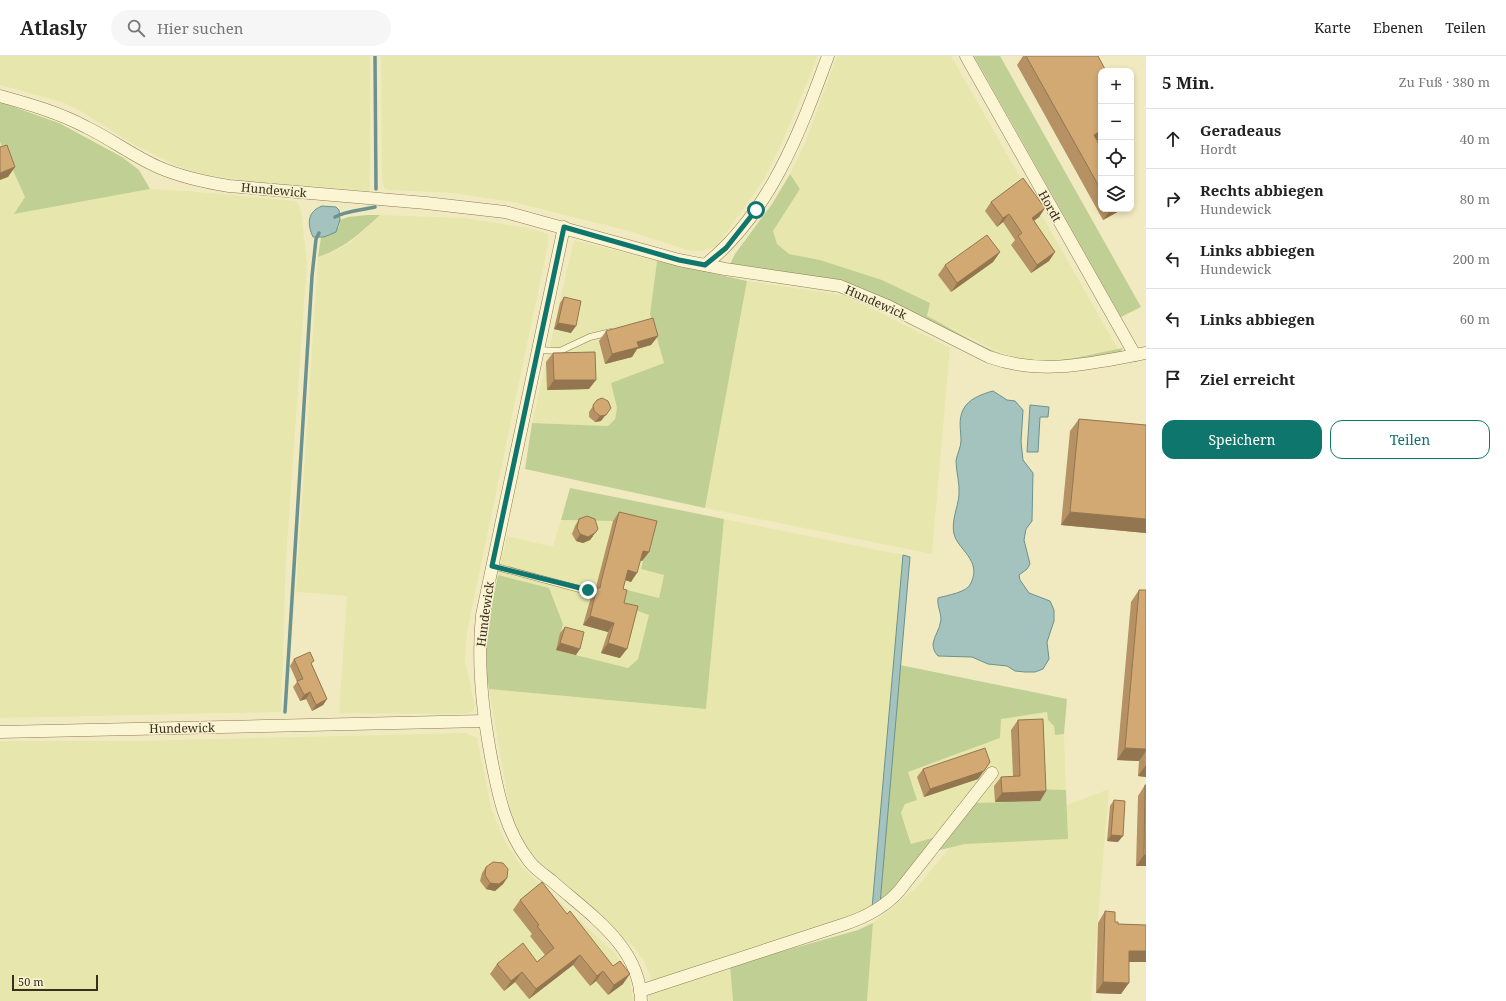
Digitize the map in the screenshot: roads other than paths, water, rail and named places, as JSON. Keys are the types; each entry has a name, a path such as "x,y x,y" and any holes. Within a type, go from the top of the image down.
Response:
{"street":[{"path":"705,265 726,248 769,191 794,140 828,56"},
{"name":"Hordt","path":"966,56 1140,354"},
{"name":"Hundewick","path":"0,96 22,102 86,126 157,166 181,176 207,182 229,186 426,203 505,212 564,227 679,260 840,286 888,306 989,357 1011,364 1029,367 1062,366 1140,354"},
{"name":"Hundewick","path":"564,227 482,615 479,640 479,661 484,721 501,807 516,842 530,862 614,936 634,967 640,996"},
{"name":"Hundewick","path":"0,732 484,721"},
{"path":"640,996 865,917 884,906 899,891 992,773"}],"lane":[{"path":"538,350 560,350 590,337 618,331"},
{"path":"492,566 588,590"}],"water":[{"path":"322,206 336,207 339,210 340,220 336,232 324,237 313,237 309,223 311,215"},
{"path":"993,391 1007,400 1015,401 1023,410 1021,442 1023,460 1033,473 1032,521 1026,529 1024,540 1030,564 1027,569 1019,575 1020,580 1029,593 1050,601 1054,610 1054,621 1047,642 1049,659 1043,669 1035,672 1015,671 1007,666 988,664 972,657 938,656 934,651 933,646 941,620 938,598 965,589 971,583 974,575 972,562 956,540 953,529 959,495 956,461 961,443 961,414 965,406 972,400 980,395"},
{"path":"1030,405 1049,407 1048,417 1040,417 1038,452 1027,452"},
{"path":"903,555 910,557 880,904 872,908"}],"waterway":[{"path":"375,56 376,189"},
{"path":"335,217 349,212 375,207"},
{"path":"285,712 312,276 316,239 319,233"}]}
